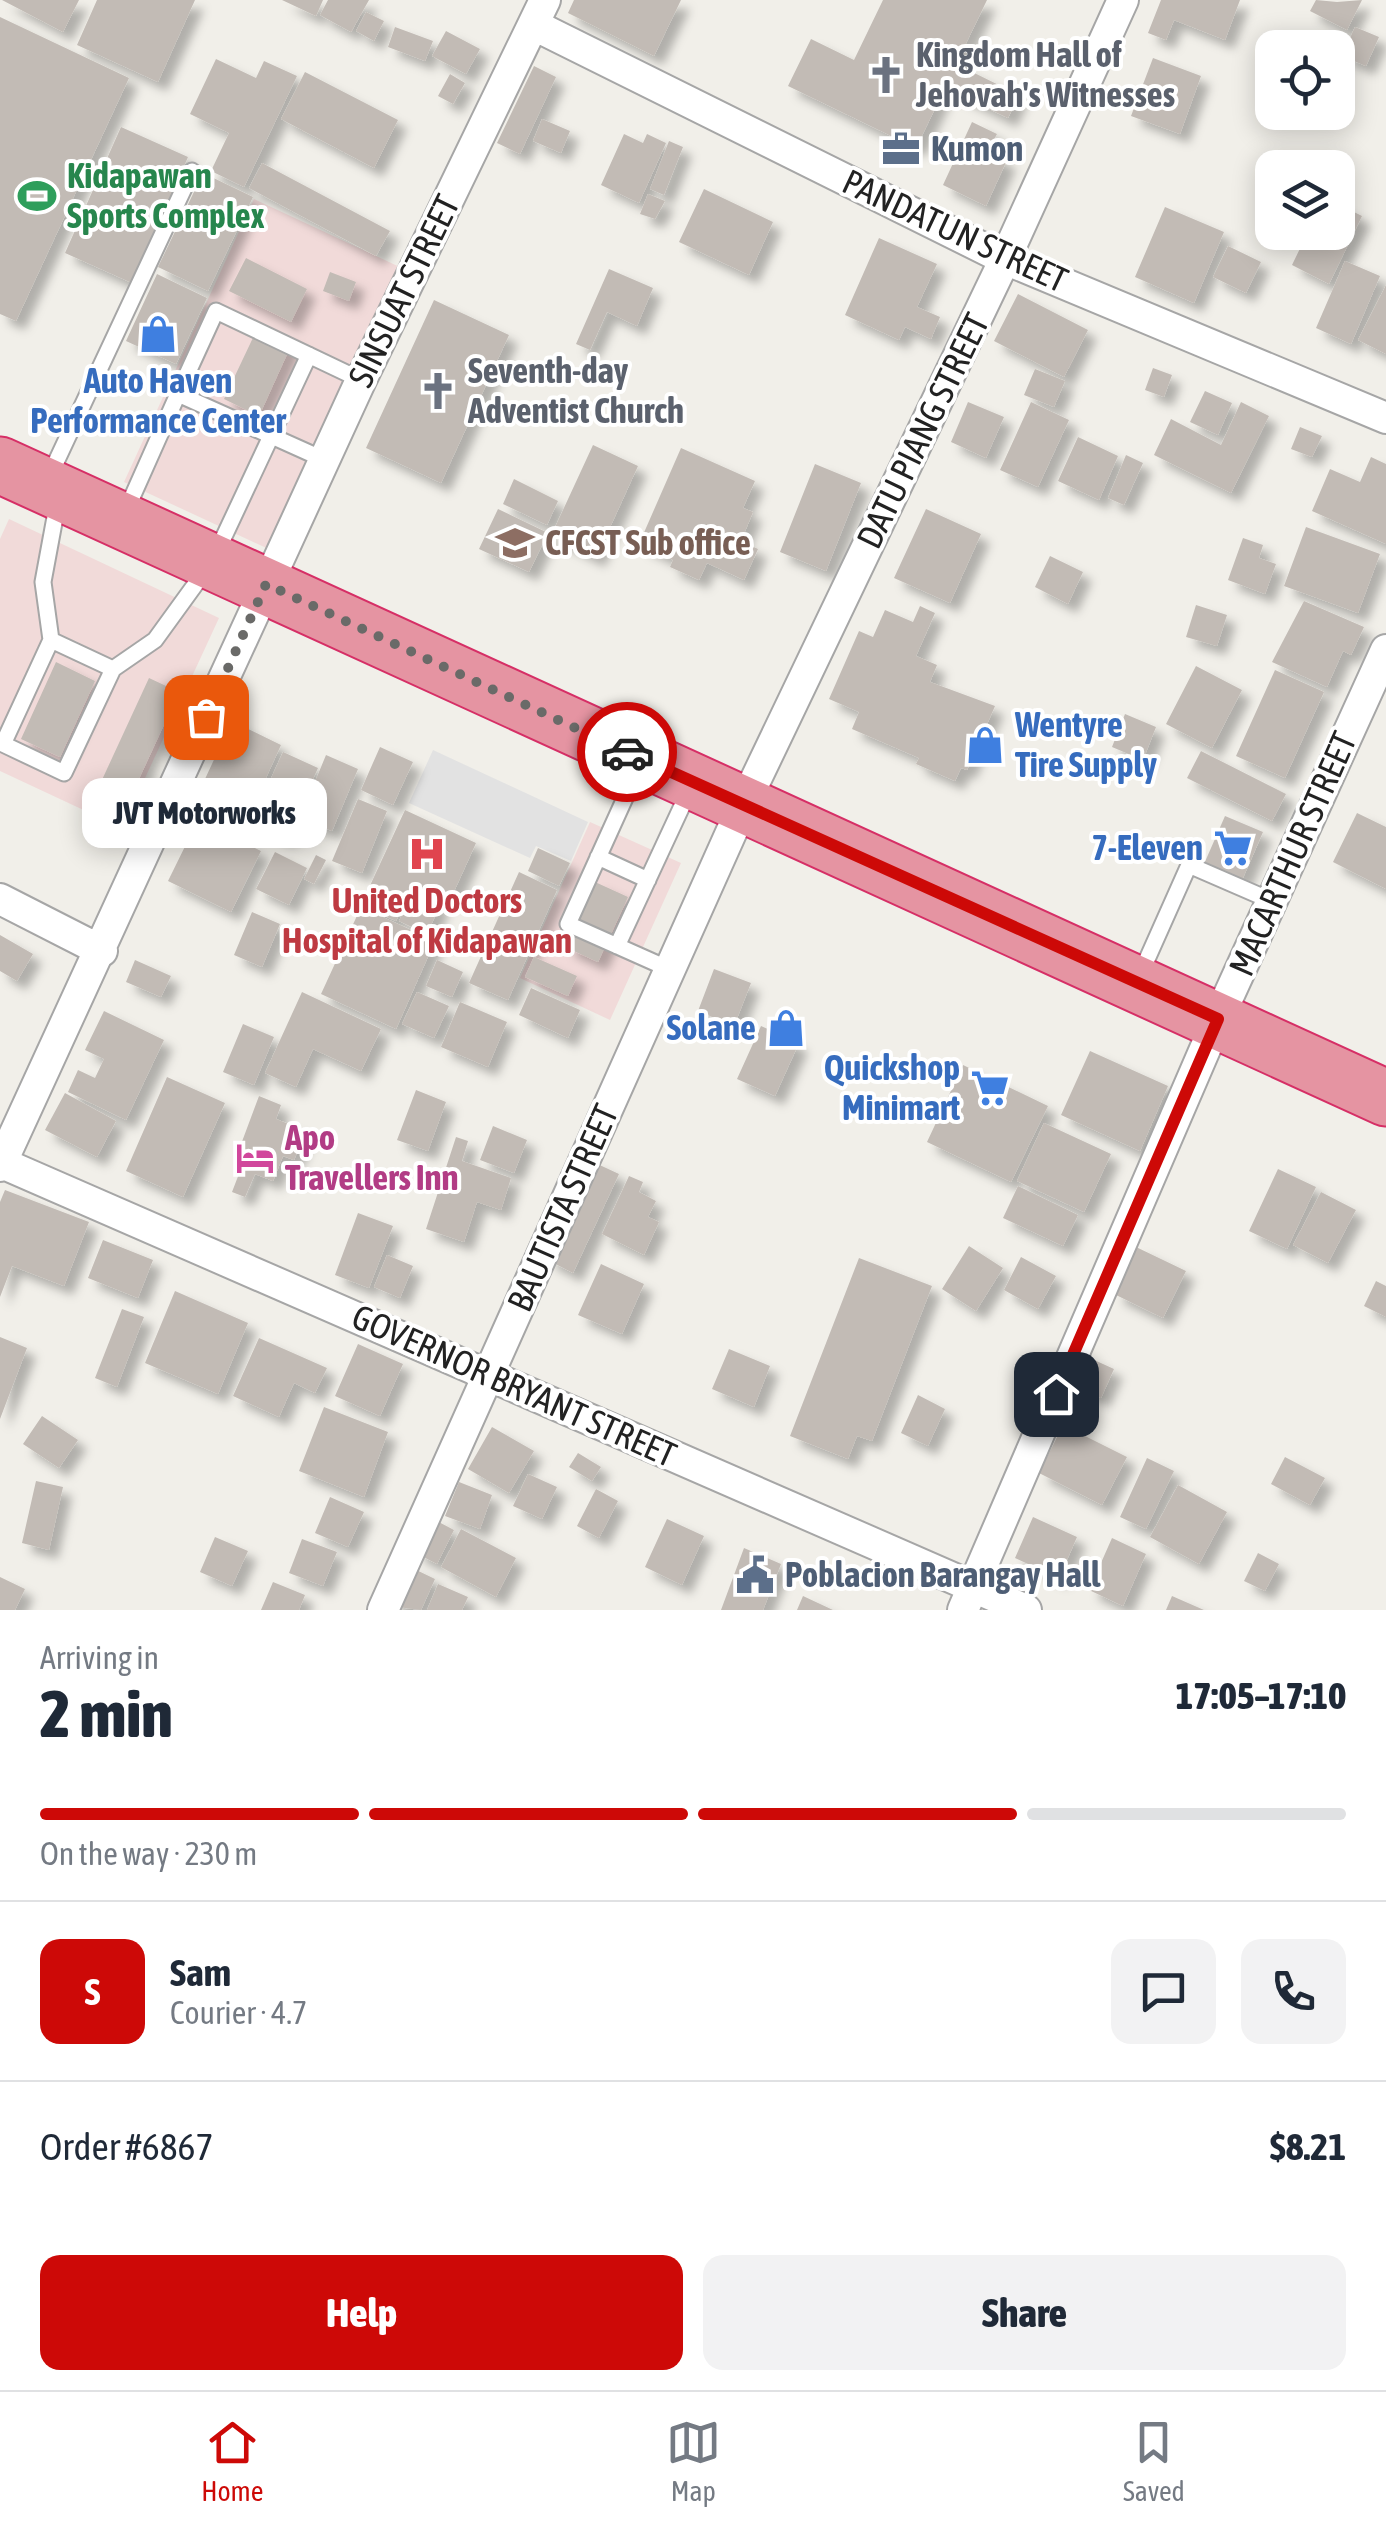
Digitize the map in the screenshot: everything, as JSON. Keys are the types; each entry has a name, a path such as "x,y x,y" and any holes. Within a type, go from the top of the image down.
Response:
{"highway":[{"path":"35,481 1386,1098"}],"street":[{"name":"DATU PIANG STREET","path":"744,806 1005,259 1122,0"},
{"name":"PANDATUN STREET","path":"540,12 1005,259 1386,418"},
{"name":"SINSUAT STREET","path":"1,1164 361,380 540,12"},
{"name":"MACARTHUR STREET","path":"968,1598 1218,1019 1386,650"},
{"name":"BAUTISTA STREET","path":"383,1610 744,806"},
{"path":"0,899 102,950"},
{"name":"GOVERNOR BRYANT STREET","path":"1,1164 488,1374 968,1598 1026,1610"}],"lane":[{"path":"192,171 35,481 51,640 3,744 64,774 113,669 155,640 213,560 308,355"},
{"path":"122,520 216,312 361,380"},
{"path":"178,394 325,460"},
{"path":"51,640 113,669"},
{"path":"643,759 568,924 670,970"},
{"path":"617,946 693,782"},
{"path":"598,857 648,880"},
{"path":"1137,983 1189,865 1272,900"}],"shaded area":[{"path":"254,199 404,269 275,552 124,482"},
{"path":"9,519 219,618 122,828 0,771 0,539"},
{"path":"433,750 588,822 571,861 536,846 530,858 409,803"},
{"path":"590,822 681,863 610,1020 520,978"}],"building":[{"path":"2,0 79,0 63,32"},
{"path":"97,0 195,0 158,82 77,45"},
{"path":"282,0 323,0 316,16"},
{"path":"328,0 369,0 351,32 320,15"},
{"path":"574,0 681,0 654,56 568,13"},
{"name":"Kingdom Hall of Jehovah's Witnesses","path":"883,0 987,0 956,64 1019,95 1008,118 945,88 916,148 788,86 811,39 854,60"},
{"path":"1161,0 1240,0 1225,40 1174,20 1166,40 1148,33"},
{"path":"1316,0 1362,0 1347,30 1310,11"},
{"path":"366,12 384,21 374,41 356,31"},
{"name":"Kidapawan Sports Complex","path":"0,17 129,78 16,321 0,314"},
{"path":"395,27 433,41 425,61 388,47"},
{"path":"1355,27 1379,37 1366,66 1355,61"},
{"path":"446,31 480,49 466,74 432,56"},
{"path":"1153,58 1201,76 1180,134 1131,116"},
{"path":"216,59 256,78 264,61 297,76 244,187 211,171 229,133 190,114"},
{"path":"534,66 556,77 520,154 497,143"},
{"path":"305,72 398,120 374,168 281,119"},
{"path":"450,74 465,83 453,104 438,96"},
{"path":"542,119 570,131 561,153 533,141"},
{"path":"972,122 997,134 988,151 1007,160 986,206 943,185"},
{"path":"121,127 188,157 132,283 65,253"},
{"path":"624,134 643,143 647,134 666,143 639,203 601,185"},
{"path":"669,141 683,147 664,195 650,189"},
{"path":"262,163 390,231 376,256 249,188"},
{"path":"203,173 253,197 208,291 158,267"},
{"path":"704,189 773,222 749,275 679,242"},
{"path":"648,194 665,201 655,219 640,214"},
{"path":"1165,207 1224,232 1194,303 1135,277"},
{"path":"1355,212 1362,216 1355,230"},
{"path":"879,238 937,264 917,307 940,317 931,339 905,327 899,340 845,315"},
{"path":"1228,246 1261,262 1246,293 1213,277"},
{"path":"1299,250 1346,250 1329,284 1292,265"},
{"path":"246,258 307,289 291,322 229,291"},
{"path":"1345,261 1380,276 1351,344 1316,328"},
{"path":"609,269 653,288 637,326 607,312 590,350 576,344"},
{"path":"330,272 356,282 349,301 323,291"},
{"path":"157,274 207,298 176,364 126,341"},
{"path":"1386,285 1386,354 1358,340"},
{"path":"1018,294 1088,330 1064,377 994,341"},
{"name":"Seventh-day Adventist Church","path":"434,300 509,335 441,483 366,448"},
{"path":"259,325 293,341 259,416 224,399"},
{"path":"1153,368 1172,375 1164,397 1145,390"},
{"path":"1035,369 1065,381 1054,407 1024,395"},
{"path":"1205,391 1232,403 1218,435 1190,422"},
{"path":"968,402 1004,417 986,458 951,442"},
{"path":"1031,402 1069,420 1038,487 1000,470"},
{"path":"1241,402 1269,416 1231,493 1154,455 1171,419 1221,445"},
{"path":"1300,427 1322,436 1312,457 1291,449"},
{"path":"1078,437 1118,456 1099,500 1058,481"},
{"path":"593,445 638,466 596,558 551,536"},
{"path":"681,448 755,481 743,508 753,512 741,541 758,549 744,580 707,563 699,580 670,567 673,560 639,544"},
{"path":"1126,455 1143,463 1124,505 1108,498"},
{"path":"1371,457 1386,464 1386,544 1312,511 1330,469 1360,482"},
{"path":"815,464 861,483 826,571 780,552"},
{"path":"514,479 558,501 547,525 503,504"},
{"path":"498,509 548,533 529,572 479,549"},
{"path":"926,509 981,534 950,603 894,578"},
{"path":"1306,527 1380,554 1358,613 1284,586"},
{"path":"1243,538 1263,545 1259,558 1276,564 1265,594 1228,580"},
{"path":"1050,556 1083,572 1068,604 1035,587"},
{"path":"1304,601 1364,627 1351,655 1343,651 1327,687 1272,662"},
{"path":"1196,605 1227,615 1217,646 1186,637"},
{"path":"920,606 935,613 916,656 937,665 930,682 995,706 967,770 961,768 955,781 916,764 919,758 852,729 859,712 829,699 859,631 873,637 885,610 913,622"},
{"path":"56,662 95,681 60,757 21,739"},
{"path":"1196,666 1242,690 1212,748 1166,724"},
{"path":"1275,670 1324,692 1285,778 1236,756"},
{"path":"149,678 179,692 125,809 95,795"},
{"path":"1125,714 1156,727 1143,760 1112,747"},
{"path":"232,721 281,745 248,817 198,794"},
{"path":"380,747 413,762 393,805 361,790"},
{"path":"1201,751 1286,794 1272,821 1187,778"},
{"path":"283,752 318,768 286,838 251,822"},
{"path":"326,755 358,769 332,831 300,818"},
{"path":"358,799 387,811 362,873 332,861"},
{"path":"405,810 476,843 451,898 414,882 396,921 361,905"},
{"path":"1357,813 1386,827 1386,889 1333,862"},
{"path":"1225,816 1263,832 1242,880 1204,864"},
{"path":"198,820 261,851 231,912 168,881"},
{"path":"538,848 570,863 559,886 528,871"},
{"path":"275,852 307,868 289,905 256,889"},
{"path":"316,855 326,860 314,884 304,879"},
{"path":"519,872 557,890 508,1000 469,983"},
{"path":"595,882 628,897 598,962 565,947"},
{"path":"414,890 441,903 427,934 399,921"},
{"path":"361,907 435,941 396,1029 321,994"},
{"path":"252,912 280,924 262,967 234,955"},
{"path":"0,935 33,954 17,981 0,971"},
{"path":"534,957 577,976 568,996 525,977"},
{"path":"135,960 171,976 161,997 126,982"},
{"path":"437,960 463,972 452,997 426,986"},
{"path":"714,969 751,983 734,1026 698,1011"},
{"path":"531,988 580,1010 568,1038 519,1015"},
{"path":"302,992 381,1029 361,1071 313,1049 296,1087 265,1073"},
{"path":"417,992 449,1006 434,1038 402,1024"},
{"path":"460,1002 507,1022 488,1067 441,1047"},
{"path":"104,1011 164,1040 126,1120 68,1092 78,1070 95,1078 104,1059 85,1050"},
{"path":"243,1024 274,1037 254,1085 223,1072"},
{"path":"761,1026 799,1043 775,1096 737,1079"},
{"path":"1090,1051 1168,1086 1140,1151 1061,1115"},
{"path":"963,1065 1048,1106 1011,1182 927,1142"},
{"path":"167,1077 225,1103 183,1197 126,1171"},
{"path":"416,1090 446,1102 428,1151 397,1140"},
{"path":"65,1093 116,1121 97,1157 45,1130"},
{"path":"259,1096 281,1105 276,1119 306,1131 294,1160 283,1156 273,1181 255,1174 245,1197 232,1192 242,1166 234,1163"},
{"path":"1044,1123 1111,1154 1084,1212 1017,1181"},
{"path":"493,1126 527,1140 514,1173 480,1160"},
{"path":"456,1137 468,1141 462,1161 511,1178 501,1210 477,1202 464,1242 426,1229"},
{"path":"591,1161 619,1174 573,1273 546,1259"},
{"path":"1278,1169 1316,1187 1287,1249 1249,1231"},
{"path":"629,1176 643,1182 639,1192 656,1201 648,1217 659,1222 644,1255 602,1234"},
{"path":"1018,1186 1078,1215 1063,1246 1003,1218"},
{"path":"5,1190 89,1222 64,1286 12,1266 0,1297 0,1202"},
{"path":"1321,1192 1356,1210 1328,1263 1293,1245"},
{"path":"358,1213 393,1226 369,1288 335,1275"},
{"path":"103,1240 153,1260 138,1298 88,1278"},
{"path":"969,1246 1003,1268 976,1311 942,1289"},
{"path":"1136,1247 1186,1271 1163,1318 1114,1294"},
{"path":"387,1255 413,1266 400,1298 374,1287"},
{"path":"1021,1257 1056,1276 1038,1309 1004,1290"},
{"path":"859,1258 932,1286 872,1441 857,1436 848,1459 790,1436"},
{"path":"601,1264 644,1284 622,1334 578,1315"},
{"path":"1376,1281 1386,1286 1386,1317 1364,1306"},
{"path":"175,1291 248,1323 218,1394 145,1363"},
{"path":"122,1309 144,1317 117,1387 95,1378"},
{"path":"0,1337 27,1348 0,1419"},
{"path":"259,1338 327,1368 315,1393 294,1383 279,1417 233,1396"},
{"path":"358,1344 403,1364 380,1416 335,1396"},
{"path":"729,1349 770,1366 754,1407 712,1389"},
{"path":"1092,1359 1114,1369 1101,1398 1078,1388"},
{"path":"918,1395 945,1409 928,1446 901,1433"},
{"path":"324,1407 388,1432 364,1497 299,1471"},
{"path":"42,1416 78,1440 59,1468 23,1444"},
{"path":"1063,1425 1127,1457 1102,1505 1039,1473"},
{"path":"492,1427 534,1451 509,1493 468,1469"},
{"path":"578,1453 601,1467 592,1481 569,1467"},
{"path":"1285,1457 1325,1478 1310,1505 1271,1484"},
{"path":"1147,1458 1174,1471 1146,1529 1120,1517"},
{"path":"528,1474 557,1487 542,1519 513,1506"},
{"path":"36,1481 63,1487 49,1550 22,1543"},
{"path":"459,1482 492,1495 480,1529 445,1516"},
{"path":"1178,1485 1227,1512 1199,1564 1150,1537"},
{"path":"596,1489 618,1501 599,1538 577,1526"},
{"path":"330,1497 364,1512 348,1547 315,1533"},
{"path":"1033,1517 1077,1537 1059,1578 1015,1558"},
{"path":"431,1518 454,1530 437,1564 414,1552"},
{"path":"667,1519 704,1536 682,1585 645,1567"},
{"path":"461,1529 516,1558 496,1597 441,1567"},
{"path":"215,1537 248,1551 232,1586 200,1572"},
{"path":"1112,1538 1146,1554 1123,1606 1089,1590"},
{"path":"302,1539 337,1552 323,1586 289,1573"},
{"path":"744,1548 781,1564 763,1610 721,1610"},
{"path":"1258,1553 1279,1564 1265,1591 1244,1581"},
{"path":"408,1566 435,1579 421,1610 390,1606"},
{"path":"0,1577 25,1589 15,1610 0,1610"},
{"path":"273,1582 305,1595 299,1610 261,1610"},
{"path":"438,1584 468,1597 462,1610 427,1610"},
{"path":"803,1596 833,1610 797,1610"},
{"path":"1172,1596 1204,1610 1166,1610"}],"way so far":[{"path":"206,717 266,584 627,752"}],"place":[{"name":"Kingdom Hall of Jehovah's Witnesses","path":"886,75"},
{"name":"Kumon","path":"901,149"},
{"name":"Kidapawan Sports Complex","path":"37,196"},
{"name":"Auto Haven Performance Center","path":"158,334"},
{"name":"Seventh-day Adventist Church","path":"438,391"},
{"name":"CFCST Sub office","path":"515,543"},
{"name":"JVT Motorworks","path":"206,717"},
{"name":"Wentyre Tire Supply","path":"985,745"},
{"name":"7-Eleven","path":"1233,848"},
{"name":"United Doctors Hospital of Kidapawan","path":"427,854"},
{"name":"Solane","path":"786,1028"},
{"name":"Quickshop Minimart","path":"990,1088"},
{"name":"Apo Travellers Inn","path":"255,1158"},
{"name":"Poblacion Barangay Hall","path":"755,1575"}],"route":[{"path":"627,752 1218,1019 1056,1394"}]}
